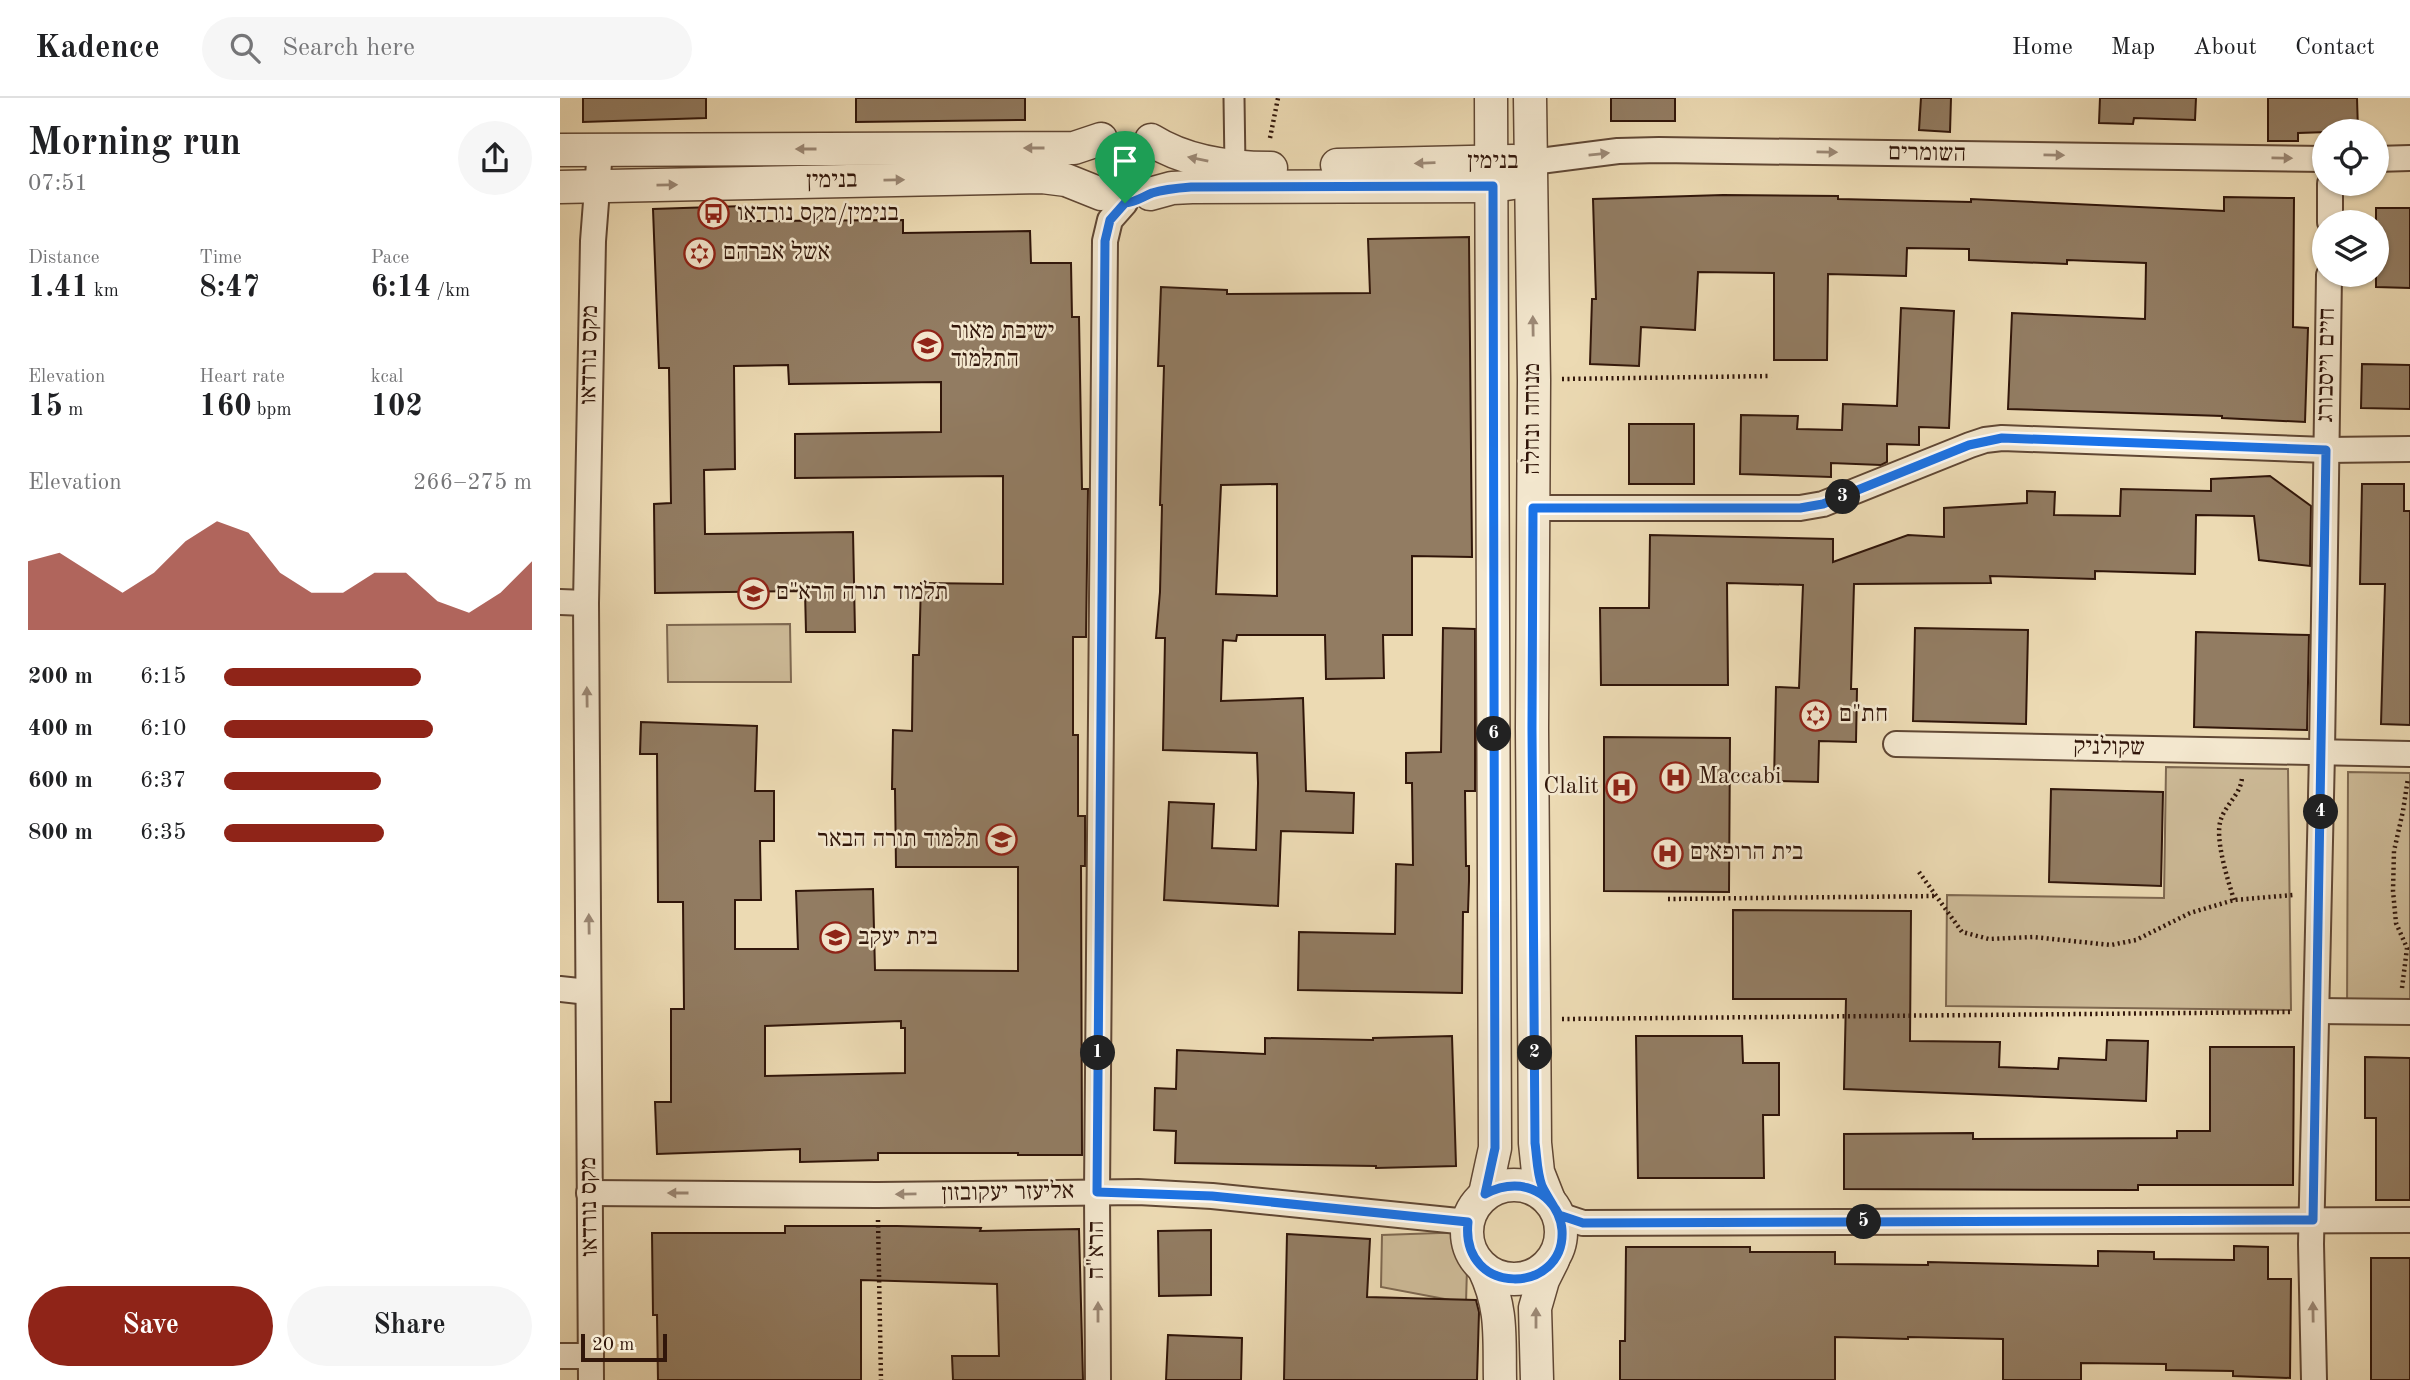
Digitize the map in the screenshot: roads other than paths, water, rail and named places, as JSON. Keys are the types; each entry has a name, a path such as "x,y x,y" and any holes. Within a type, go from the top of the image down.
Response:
{"street":[{"path":"1234,98 1235,166"},
{"name":"מנוחה ונחלה","path":"1485,1194 1495,1148 1492,98"},
{"name":"מנוחה ונחלה","path":"1530,98 1534,380 1532,728 1535,1143 1538,1172 1554,1207"},
{"path":"1120,130 1131,130 1150,139 1162,160 1162,173 1125,197 1093,184 1088,160 1101,139 1120,130"},
{"name":"בנימין","path":"560,150 1074,148 1101,139"},
{"name":"בנימין","path":"1150,139 1183,157 1235,166 1493,173"},
{"name":"מקס נורדאו","path":"591,1368 586,603 593,241 600,150"},
{"name":"השומרים","path":"1531,162 1618,151 1659,150 2312,159"},
{"path":"2389,159 2410,158"},
{"name":"בנימין","path":"560,187 1031,177 1066,180 1125,197 1172,188 1493,173 1531,162"},
{"name":"הרא\"ה","path":"1098,1380 1097,1192 1105,241 1110,220 1125,197"},
{"name":"חיים וייסבורג","path":"2314,1380 2313,1220 2329,287"},
{"path":"1533,508 1800,508 1823,504 1969,445 2002,438 2326,450 2410,449"},
{"path":"560,602 586,603"},
{"name":"שקולניק","path":"1896,744 2322,752 2409,765"},
{"path":"560,989 588,992"},
{"path":"2317,1011 2401,1012"},
{"path":"1500,1380 1499,1308 1493,1288 1469,1248 1466,1235 1471,1212 1485,1194 1497,1188 1518,1185 1538,1192 1554,1207 1583,1223 2410,1220"},
{"name":"אליעזר יעקובזון","path":"589,1193 877,1195 1097,1192 1212,1196 1468,1222"},
{"path":"1536,1380 1535,1308 1543,1280 1560,1246 1562,1230 1554,1207"},
{"path":"1483,1269 1497,1277 1513,1280 1535,1275 1553,1260"},
{"path":"560,1356 591,1368"}],"place":[{"name":"בנימין/מקס נורדאו","path":"714,214"},
{"name":"אשל אברהם","path":"700,253"},
{"name":"ישיבת מאור התלמוד","path":"928,346"},
{"name":"תלמוד תורה הרא\"ם","path":"753,593"},
{"name":"חת\"ם","path":"1816,715"},
{"name":"Maccabi","path":"1675,777"},
{"name":"Clalit","path":"1622,787"},
{"name":"תלמוד תורה הבאר","path":"1002,840"},
{"name":"בית הרופאים","path":"1667,853"},
{"name":"בית יעקב","path":"835,938"}]}
